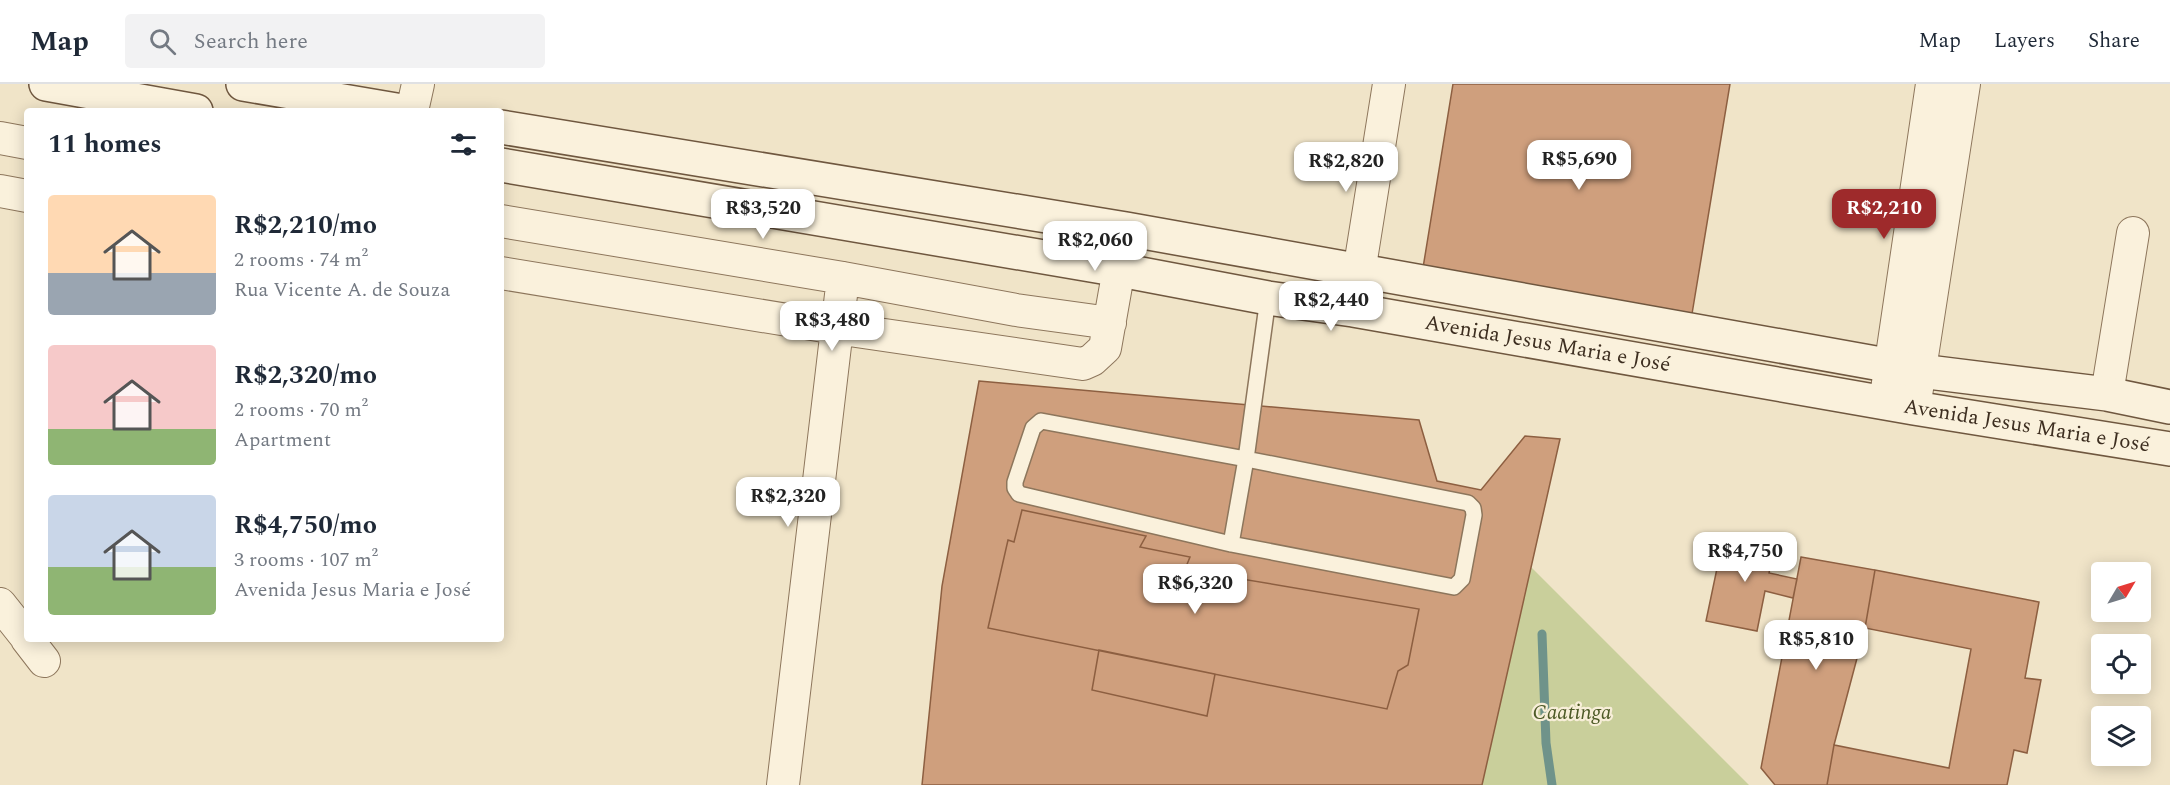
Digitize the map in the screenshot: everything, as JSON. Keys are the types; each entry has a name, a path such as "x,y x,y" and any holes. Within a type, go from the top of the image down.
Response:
{"main road":[{"path":"46,84 179,108"},
{"path":"243,84 384,108"},
{"name":"Avenida Jesus Maria e José","path":"504,127 1126,229 1905,369 2107,394 2170,407"},
{"name":"Avenida Jesus Maria e José","path":"504,166 1120,270 1268,298 1353,310 1900,405 2170,449"}],"street":[{"path":"413,108 418,84"},
{"path":"1353,310 1389,84"},
{"path":"1900,405 1932,84"},
{"path":"1905,369 1964,84"},
{"path":"0,138 24,142"},
{"path":"0,191 24,195"},
{"path":"504,222 843,278 1016,310 1110,323"},
{"path":"504,273 836,328 1083,364 1092,360 1105,348 1126,229"},
{"path":"2107,394 2133,233"},
{"path":"783,785 843,278"},
{"path":"0,604 24,635"}],"lane":[{"path":"1231,544 1246,459 1268,298"},
{"path":"1041,421 1246,459 1468,503 1473,508 1474,515 1462,579 1454,587 1231,544 1019,494 1015,488 1033,428 1041,421"}],"green space":[{"name":"Caatinga","path":"1531,567 1749,785 1482,785"}],"building":[{"path":"1453,84 1730,84 1691,320 1422,274"},
{"path":"979,381 1419,420 1437,481 1481,490 1525,436 1560,439 1482,785 922,785 942,586"},
{"path":"1022,510 1146,536 1140,547 1190,557 1183,574 1240,584 1242,579 1419,609 1408,665 1398,671 1387,709 988,628 1008,540 1014,542"},
{"path":"1724,535 1775,546 1769,573 1797,579 1793,598 1765,591 1757,631 1706,621"},
{"path":"1801,557 1875,570 1865,628 1834,745 1827,785 1775,785 1761,768"},
{"path":"1875,570 2039,602 2025,678 2041,680 2027,753 2014,750 2007,785 1827,785 1834,745 1949,768 1971,649 1865,628"},
{"path":"1099,650 1215,674 1207,716 1092,690"}],"waterway":[{"path":"1542,634 1546,743 1552,785"}]}
